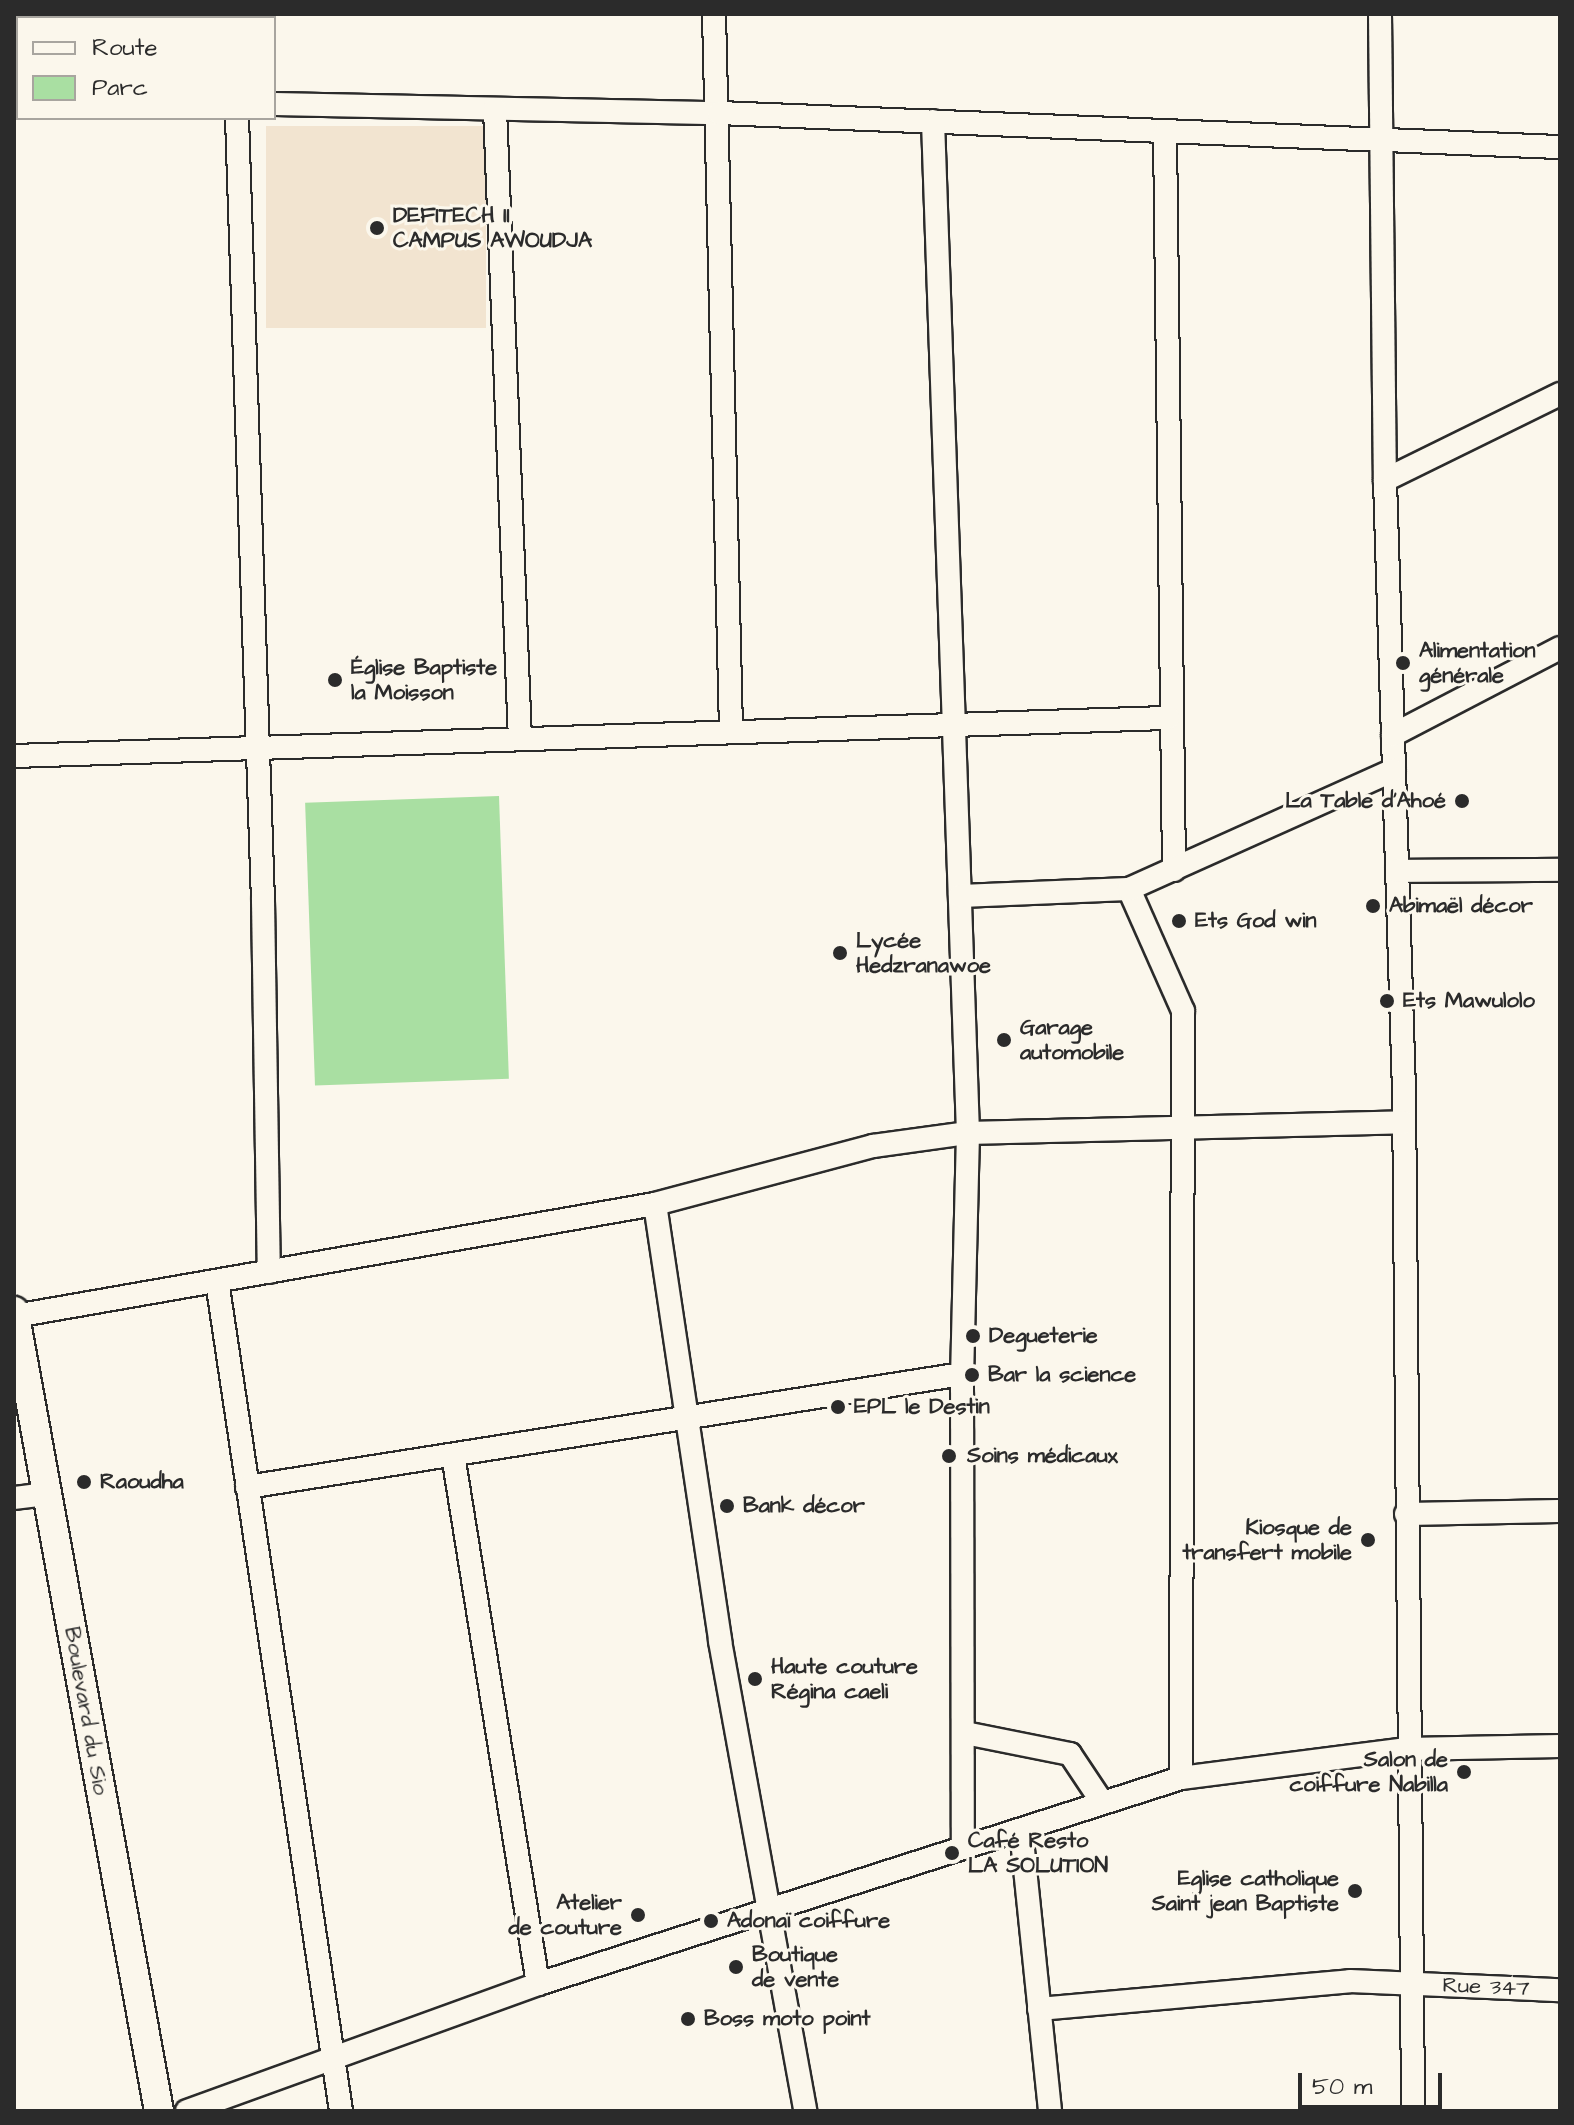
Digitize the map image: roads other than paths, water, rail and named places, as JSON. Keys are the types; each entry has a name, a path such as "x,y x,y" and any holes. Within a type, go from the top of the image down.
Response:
{"street":[{"path":"714,14 719,113 731,732"},
{"path":"1380,14 1378,140 1385,480 1404,1122 1407,1749 1413,2111"},
{"path":"276,104 719,113 1560,147"},
{"path":"495,109 520,739"},
{"path":"237,120 258,749 269,1272"},
{"path":"933,121 968,1133 962,1374 963,1848"},
{"path":"1165,133 1168,718 1174,870"},
{"path":"1385,480 1560,394"},
{"path":"1393,735 1560,648"},
{"path":"14,756 731,732 956,729 1168,718"},
{"path":"960,896 1129,889 1394,770"},
{"path":"1397,871 1560,870"},
{"path":"1129,889 1183,1011 1181,1778"},
{"path":"14,1314 655,1204 873,1146 968,1133 1404,1122"},
{"path":"655,1204 720,1641 805,2111"},
{"path":"217,1281 341,2111"},
{"name":"Boulevard du Sio","path":"14,1314 159,2111"},
{"path":"247,1487 962,1374"},
{"path":"453,1455 538,1984"},
{"path":"14,1498 46,1494"},
{"path":"1406,1514 1560,1511"},
{"path":"965,1733 1070,1754 1102,1802"},
{"path":"187,2111 538,1984 769,1907 1181,1778 1407,1749 1560,1746"},
{"path":"1021,1830 1050,2111"},
{"name":"Rue 347","path":"1039,2009 1296,1984 1413,1984 1560,1990"}],"place":[{"name":"DEFITECH II CAMPUS AWOUDJA","path":"377,228"},
{"name":"Alimentation générale","path":"1403,663"},
{"name":"Église Baptiste la Moisson","path":"335,680"},
{"name":"La Table d’Ahoé","path":"1462,801"},
{"name":"Abimaël décor","path":"1373,906"},
{"name":"Ets God win","path":"1179,921"},
{"name":"Lycée Hedzranawoe","path":"840,953"},
{"name":"Ets Mawulolo","path":"1387,1001"},
{"name":"Garage automobile","path":"1004,1040"},
{"name":"Degueterie","path":"973,1336"},
{"name":"Bar la science","path":"972,1375"},
{"name":"EPL le Destin","path":"838,1407"},
{"name":"Soins médicaux","path":"949,1456"},
{"name":"Raoudha","path":"84,1482"},
{"name":"Bank décor","path":"727,1506"},
{"name":"Kiosque de transfert mobile","path":"1368,1540"},
{"name":"Haute couture Régina caeli","path":"755,1679"},
{"name":"Salon de coiffure Nabilla","path":"1464,1772"},
{"name":"Café Resto LA SOLUTION","path":"952,1853"},
{"name":"Eglise catholique Saint jean Baptiste","path":"1355,1891"},
{"name":"Atelier de couture","path":"638,1915"},
{"name":"Adonaï coiffure","path":"711,1921"},
{"name":"Boutique de vente","path":"736,1967"},
{"name":"Boss moto point","path":"688,2019"}]}
